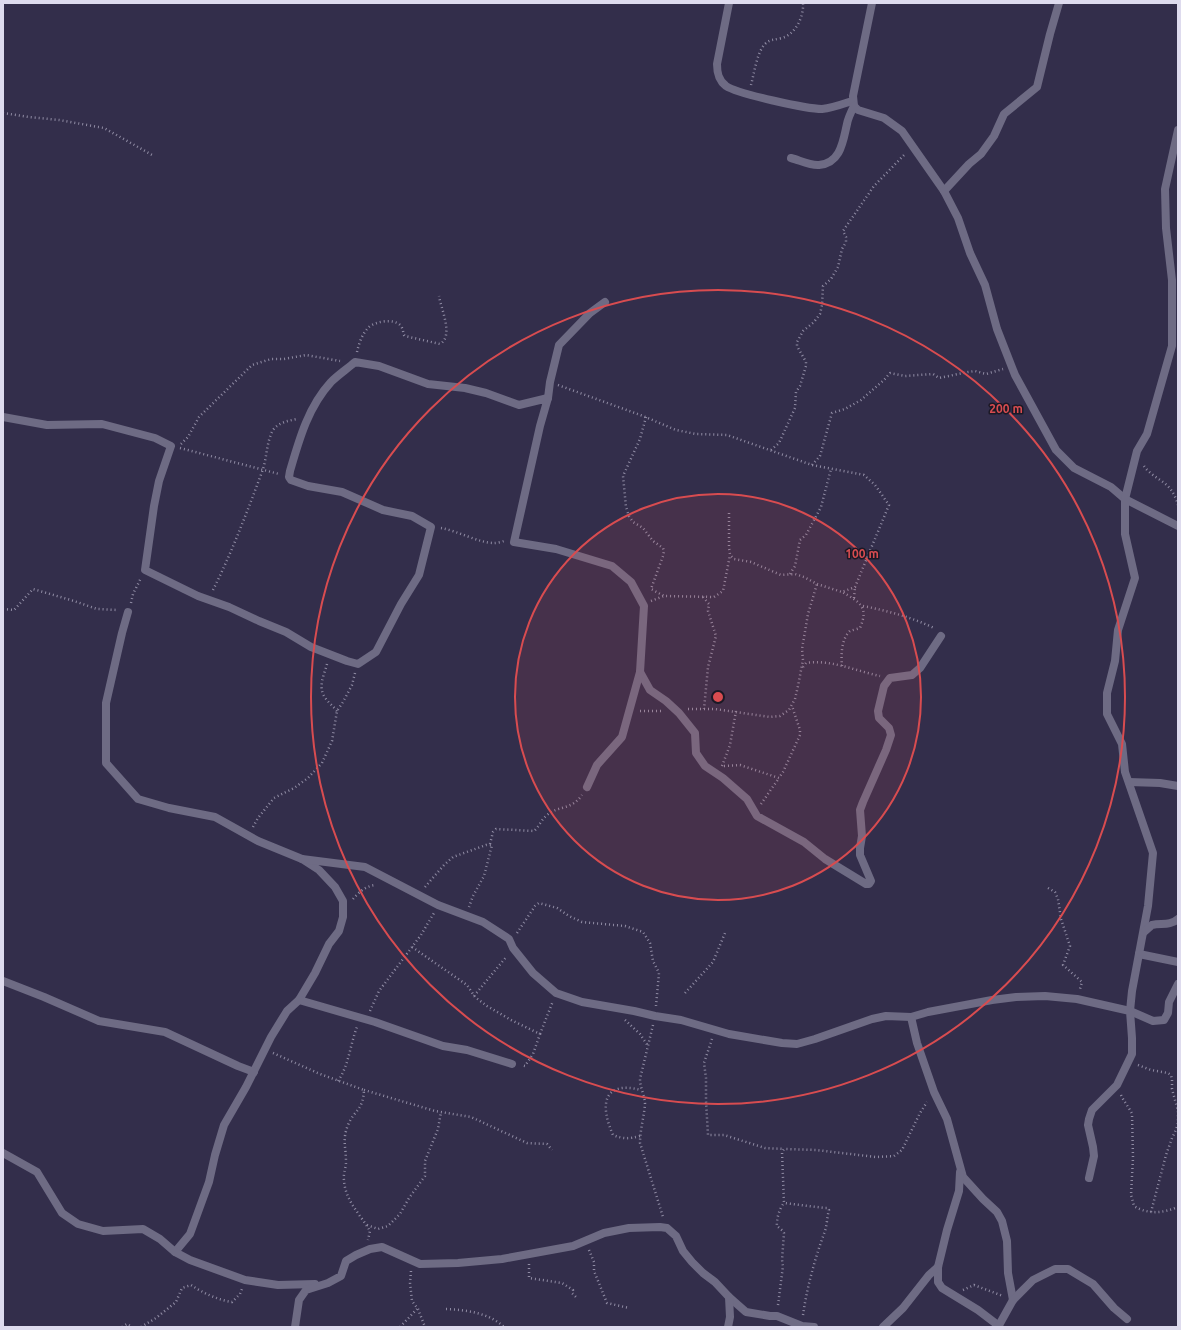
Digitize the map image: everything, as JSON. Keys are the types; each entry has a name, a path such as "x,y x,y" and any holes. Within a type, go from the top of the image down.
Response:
{"street":[{"path":"729,3 717,64 717,73 726,86 788,104 822,108 853,104"},
{"path":"791,158 818,165 832,161 838,154 843,142 847,122 853,104 856,79 872,3"},
{"path":"944,191 969,164 981,154 994,136 1004,114 1037,87 1059,3"},
{"path":"853,104 858,110 884,118 902,131 944,191 958,218 970,253 985,284 997,329 1014,369 1015,375 1056,450 1074,468 1111,487 1125,499 1178,526"},
{"path":"1089,1178 1094,1156 1088,1125 1092,1110 1117,1085 1132,1054 1130,1011 1132,991 1148,906 1153,853 1125,772 1122,744 1108,714 1107,693 1115,661 1118,630 1135,578 1125,534 1125,499 1137,451 1147,434 1172,346 1172,280 1166,228 1165,189 1178,130"},
{"path":"587,787 597,765 622,737 640,672 644,606 631,582 612,566 556,549 514,542 540,426 548,398 550,382 560,345 590,313 605,302"},
{"path":"3,417 47,425 102,424 155,438 171,446 159,482 145,570 209,600 229,607 286,632 326,654 358,664 376,652 401,604 419,575 431,527 412,516 383,510 342,492 294,482 289,477 308,417 317,401 332,382 354,363 379,366 428,384 465,388 486,393 519,405 548,398"},
{"path":"128,612 106,703 106,763 138,799 169,808 215,817 249,836 302,859 319,870 335,887 343,901 343,917 339,931 329,944 315,973 299,1000 287,1011 265,1048 254,1072 224,1125 209,1182 190,1234 175,1252"},
{"path":"640,672 650,690 680,713 695,733 696,753 705,766 723,778 747,799 757,816 804,842 825,859 866,884 870,883 870,878 860,855 862,836 860,810 891,735 889,728 879,718 878,711 884,686 890,678 912,675 920,668 941,636"},
{"path":"1129,782 1160,783 1178,786"},
{"path":"302,859 366,867 438,905 483,922 509,939 513,948 533,973 556,993 582,1002 681,1020 715,1030 782,1043 798,1044 872,1019 886,1016 911,1017 928,1012 992,1000 1045,996 1076,999 1130,1011 1152,1021 1164,1020 1168,1013 1169,1002 1178,984"},
{"path":"1144,932 1152,925 1173,923 1178,919"},
{"path":"1139,954 1178,962"},
{"path":"3,981 99,1021 165,1032 254,1072"},
{"path":"299,1000 362,1019 442,1046 468,1050 512,1064"},
{"path":"911,1017 917,1043 934,1092 946,1119 963,1177 997,1212 1002,1221 1007,1241 1008,1273 1013,1300"},
{"path":"3,1153 37,1172 62,1213 78,1224 103,1230 143,1229 175,1252 204,1266 245,1280 278,1285 328,1283"},
{"path":"960,1167 959,1191 938,1267 938,1282 942,1288 978,1310 998,1326 1013,1300 1033,1280 1055,1269 1068,1269 1093,1284 1114,1308 1127,1319"},
{"path":"294,1327 299,1300 306,1290 328,1283 341,1276 346,1261 370,1249 382,1247 420,1264 458,1263 529,1255 573,1246 604,1233 629,1228 660,1227 667,1228 676,1236 683,1251 692,1262 746,1312 777,1316 802,1326 814,1327"},
{"path":"883,1327 903,1308 938,1267"},
{"path":"728,1327 730,1317 729,1297"}],"path":[{"path":"750,94 755,68 763,45 770,40 783,38 793,30 799,23 804,9 803,3"},
{"path":"3,113 29,118 59,120 104,128 154,156"},
{"path":"771,450 779,443 795,408 796,392 802,380 806,366 806,362 797,346 798,337 820,314 823,286 831,279 838,267 842,249 846,242 843,231 874,186 912,147"},
{"path":"289,477 178,448 188,437 199,417 252,365 272,359 284,359 306,355 312,358 333,359 354,363 362,335 370,326 380,322 398,323 402,327 405,336 440,344 442,343 447,338 447,327 439,296"},
{"path":"812,465 820,456 832,413 850,407 861,400 890,373 897,373 905,376 933,374 939,378 968,372 986,374 1002,369 1014,369"},
{"path":"550,382 646,417 676,430 696,434 727,435 812,465 864,475 875,485 890,506 855,587 854,598"},
{"path":"209,600 241,529 263,470 267,448 273,431 286,420 308,417"},
{"path":"646,417 640,439 623,476 626,507 633,522 643,528 653,541 663,548 663,556 651,589 664,596"},
{"path":"1137,451 1139,458 1147,470 1173,491 1178,505"},
{"path":"790,574 795,566 800,540 806,535 821,507 831,469"},
{"path":"644,606 655,598 664,596 714,597 723,591 730,555 729,510"},
{"path":"431,527 452,530 494,543 508,541 514,542"},
{"path":"730,555 734,559 757,564 781,575 795,574 804,577 817,584 842,592 854,598 864,610 860,628 852,630 845,638 841,656 842,666"},
{"path":"3,609 14,610 33,589 97,609 122,610 128,612 133,594 145,570"},
{"path":"629,711 648,712 692,708 736,711 761,717 780,716 786,712 792,706 795,699 803,660 802,649 808,614 817,584"},
{"path":"842,592 855,587"},
{"path":"703,596 710,604 708,611 716,636 708,667 704,709"},
{"path":"862,606 891,612 920,621 937,630 941,636"},
{"path":"326,654 327,665 322,678 321,689 327,700 337,711"},
{"path":"801,669 806,663 816,661 890,678"},
{"path":"249,836 258,818 274,798 308,778 322,763 332,741 337,711 344,702 352,685 358,664"},
{"path":"754,811 765,799 784,772 800,735 800,730 792,706"},
{"path":"721,767 730,745 736,711"},
{"path":"713,772 721,767 740,765 779,778"},
{"path":"469,917 470,903 484,876 488,864 492,848 492,845 490,844 493,832 496,830 534,832 539,827 545,816 551,812 571,806 580,798 587,787"},
{"path":"414,893 425,888 444,865 453,857 490,844"},
{"path":"343,917 353,899 360,891 370,886 393,882"},
{"path":"1048,888 1054,892 1058,899 1061,919 1070,946 1064,965 1082,982 1076,999"},
{"path":"509,939 515,935 534,906 539,903 557,908 582,922 625,926 643,932 650,943 653,961 659,972 655,1016 640,1079 640,1086 645,1102 640,1143 667,1228"},
{"path":"338,1081 343,1074 354,1034 362,1019 368,1015 379,991 412,947 438,905"},
{"path":"684,993 713,962 725,933"},
{"path":"412,947 467,986 474,996 487,1006 540,1034"},
{"path":"474,996 500,966 513,948"},
{"path":"512,1064 526,1066 530,1061 556,993"},
{"path":"623,1019 640,1034 648,1047"},
{"path":"715,1030 704,1063 708,1135 724,1135 765,1148 816,1150 876,1157 894,1156 902,1150 920,1113 934,1092"},
{"path":"265,1048 281,1058 338,1081 441,1112 471,1117 527,1143 546,1144 552,1150"},
{"path":"1129,1058 1140,1066 1171,1075 1172,1093 1178,1111 1176,1130 1166,1155 1151,1212"},
{"path":"1117,1085 1120,1095 1130,1108 1132,1114 1134,1132 1132,1199 1134,1206 1151,1212 1162,1212 1178,1207"},
{"path":"640,1136 628,1139 613,1135 606,1114 606,1100 609,1092 615,1088 633,1088 641,1090"},
{"path":"356,1255 367,1242 370,1231 347,1194 344,1180 346,1162 344,1140 349,1124 363,1101 364,1090"},
{"path":"367,1225 378,1229 388,1226 400,1214 409,1198 425,1176 425,1161 438,1129 441,1112"},
{"path":"777,1316 783,1266 784,1233 777,1226 776,1222 784,1203 782,1152 784,1149"},
{"path":"784,1203 828,1208 829,1210 804,1306 802,1326"},
{"path":"584,1241 594,1262 594,1271 607,1303 629,1308"},
{"path":"529,1255 528,1278 562,1283 572,1290 572,1294 577,1298"},
{"path":"412,1266 410,1283 412,1301 418,1309 425,1327"},
{"path":"141,1327 156,1318 176,1302 182,1288 191,1285 198,1290 224,1301 232,1302 240,1294 245,1280"},
{"path":"952,1295 974,1284 1013,1300"},
{"path":"400,1327 418,1309"},
{"path":"446,1309 466,1310 486,1315 504,1327"},
{"path":"122,1327 127,1324 132,1327"}]}
